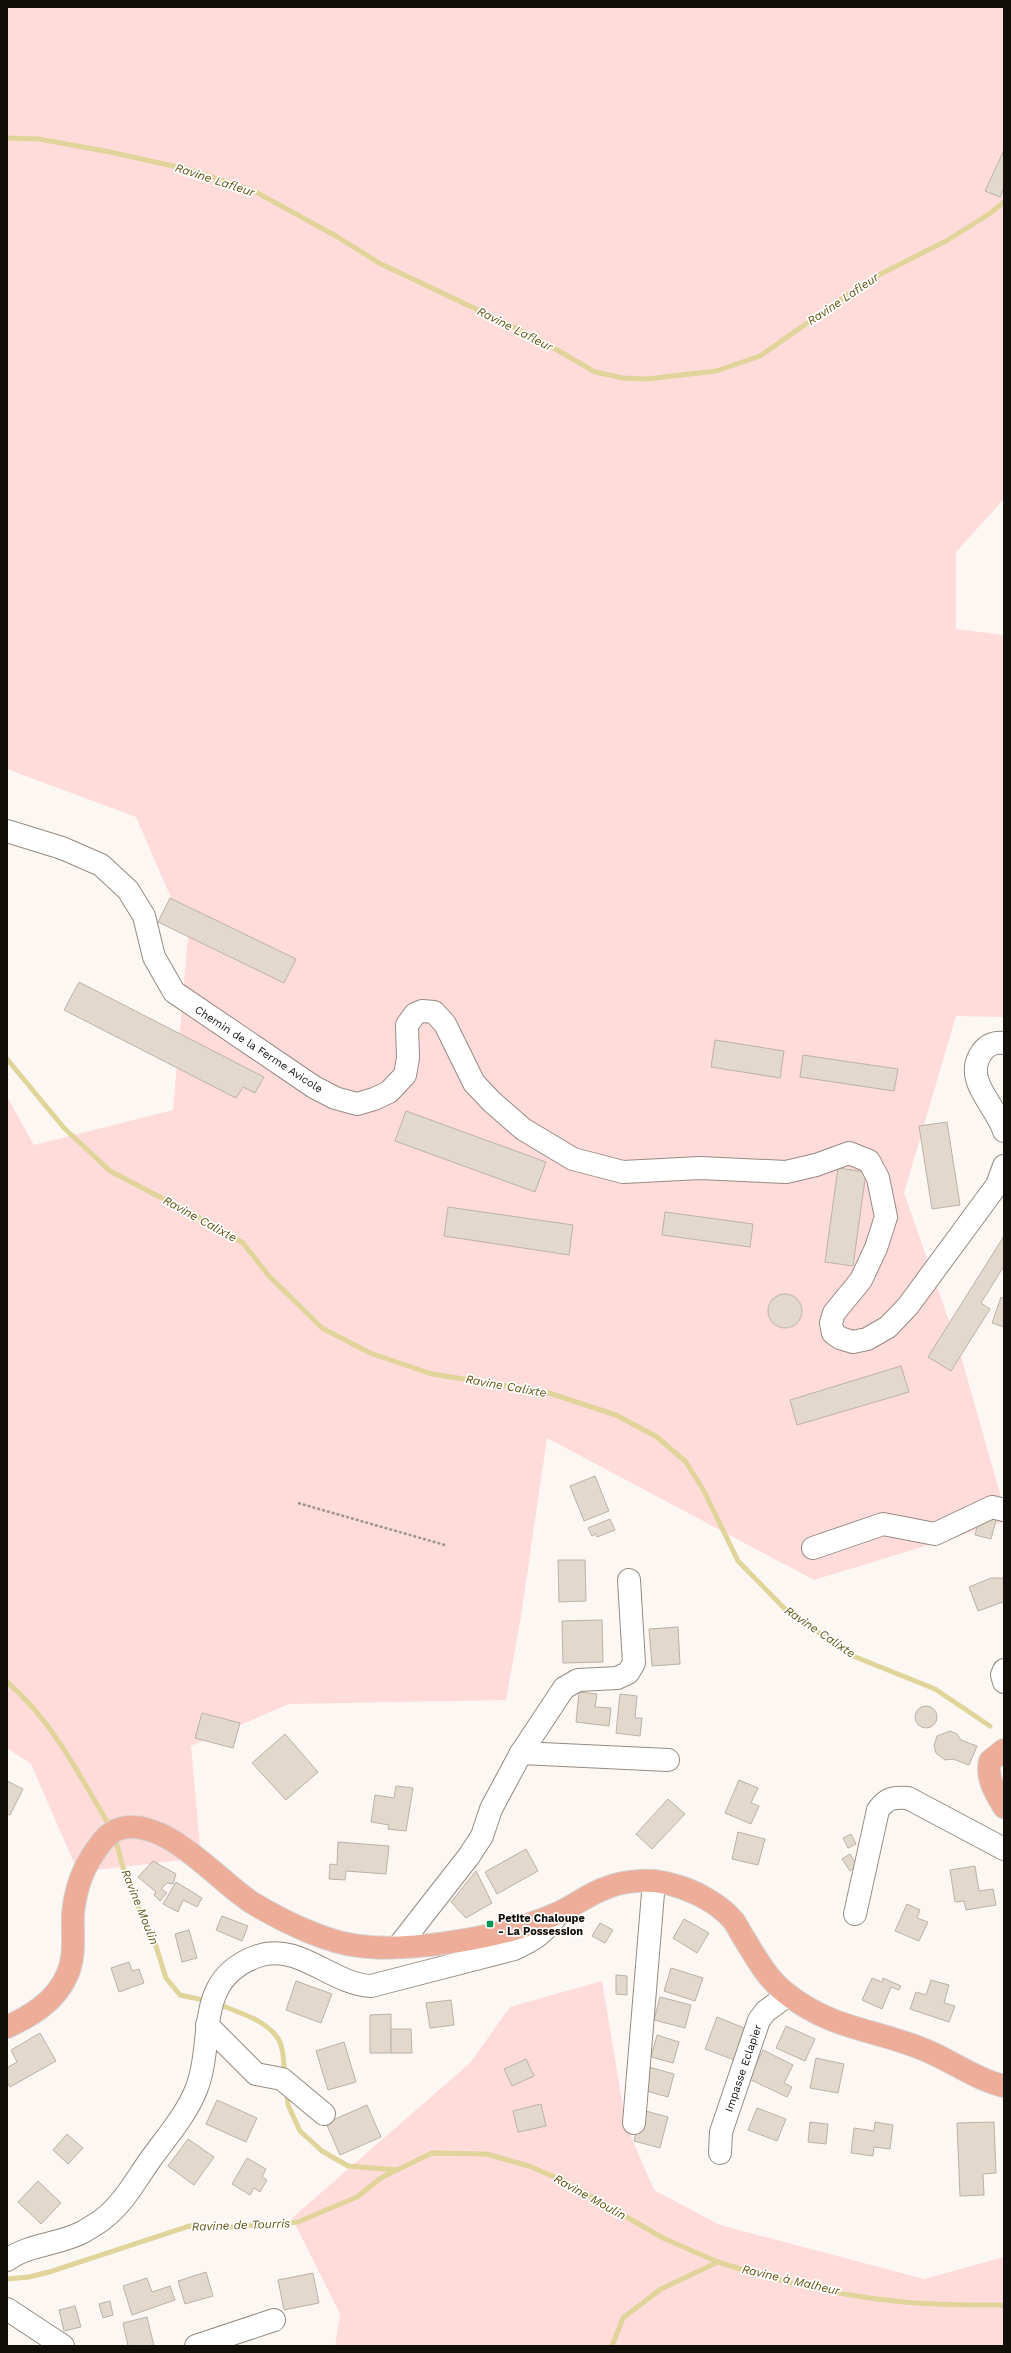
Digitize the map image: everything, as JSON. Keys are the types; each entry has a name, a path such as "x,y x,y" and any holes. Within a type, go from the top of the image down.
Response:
{"main road":[{"path":"1004,1750 990,1760 988,1770 1004,1807"},
{"path":"7,2027 38,2010 55,1995 68,1975 74,1948 73,1914 78,1886 87,1862 101,1843 117,1830 129,1828 143,1829 174,1842 251,1902 310,1931 347,1944 376,1948 464,1940 518,1928 558,1914 606,1887 638,1881 654,1881 672,1884 701,1896 732,1919 770,1980 788,1994 829,2020 925,2050 986,2082 1004,2086"}],"street":[{"name":"Chemin de la Ferme Avicole","path":"7,831 62,848 101,865 128,890 144,916 154,957 174,992 314,1087 335,1098 357,1104 374,1100 389,1092 405,1075 408,1058 406,1025 415,1014 422,1011 434,1012 444,1024 474,1082 492,1102 523,1129 573,1159 623,1172 700,1168 786,1172 816,1165 849,1153 869,1161 878,1178 886,1217 876,1248 861,1280 834,1314 831,1323 833,1333 840,1338 853,1342 867,1339 888,1327 908,1306 997,1185 1004,1166"},
{"path":"1004,1043 995,1042 985,1048 979,1057 976,1071 978,1084 1004,1131"},
{"path":"813,1548 883,1524 934,1534 992,1507 1004,1510"},
{"path":"398,1947 469,1856 482,1836 491,1809 521,1753 564,1688 570,1683 578,1680 617,1678 628,1673 634,1663 629,1580"},
{"path":"1004,1670 1002,1675 1004,1682"},
{"path":"521,1753 668,1760"},
{"path":"855,1914 878,1810 886,1800 896,1797 908,1798 1004,1849"},
{"path":"634,2123 654,1881"},
{"path":"7,2260 17,2253 59,2242 82,2232 103,2219 121,2202 183,2115 196,2090 202,2066 212,1997 220,1984 243,1963 258,1956 275,1953 293,1955 343,1979 359,1985 371,1986 514,1949 533,1941 545,1932 558,1914"},
{"name":"Impasse Eclapier","path":"720,2153 721,2132 759,2020 766,2011 788,1994"},
{"path":"207,2025 256,2074 282,2079 324,2114"},
{"path":"7,2309 63,2346"},
{"path":"196,2346 274,2320"}],"path":[{"path":"298,1503 445,1545"}],"shaded area":[{"path":"7,7 1004,7 1004,499 956,552 956,629 1004,635 1004,1017 956,1016 904,1193 959,1349 1004,1508 1004,1522 814,1580 547,1438 521,1616 506,1700 289,1704 191,1746 201,1858 78,1872 31,1764 7,1748 7,1097 34,1145 173,1110 188,937 136,817 7,769"},
{"path":"602,1981 626,2125 654,2190 720,2225 924,2279 1004,2257 1004,2346 335,2346 340,2314 292,2218 470,2063 510,2007"}],"building":[{"path":"1004,150 1004,188 1000,197 985,191"},
{"path":"170,898 296,959 284,983 158,922"},
{"path":"79,982 264,1077 255,1093 243,1087 236,1098 64,1010"},
{"path":"715,1040 784,1051 780,1078 711,1067"},
{"path":"803,1055 898,1069 894,1091 800,1077"},
{"path":"406,1111 546,1162 535,1192 395,1141"},
{"path":"947,1122 960,1205 932,1209 919,1126"},
{"path":"838,1168 866,1172 853,1266 825,1262"},
{"path":"448,1207 573,1225 569,1255 444,1236"},
{"path":"665,1212 753,1224 750,1247 662,1235"},
{"path":"1004,1236 1004,1266 981,1303 990,1309 951,1371 928,1357"},
{"path":"782,1294 788,1294 797,1299 801,1305 801,1317 797,1323 788,1328 782,1328 773,1323 768,1314 768,1308 773,1299"},
{"path":"1001,1297 1004,1299 1004,1327 992,1323"},
{"path":"901,1366 909,1392 797,1425 790,1400"},
{"path":"595,1476 609,1511 584,1521 570,1486"},
{"path":"980,1516 996,1520 991,1539 975,1535"},
{"path":"610,1519 615,1530 597,1537 596,1534 592,1536 588,1528"},
{"path":"558,1560 585,1560 586,1601 559,1602"},
{"path":"991,1578 1004,1578 1004,1604 1003,1602 978,1611 969,1587"},
{"path":"602,1620 603,1662 563,1663 562,1621"},
{"path":"678,1627 680,1664 652,1666 649,1629"},
{"path":"579,1692 597,1694 595,1707 611,1708 609,1726 576,1722"},
{"path":"620,1694 637,1696 635,1718 642,1718 640,1736 616,1733"},
{"path":"926,1706 934,1709 937,1717 934,1725 926,1728 918,1725 915,1717 918,1709"},
{"path":"202,1713 240,1723 233,1748 195,1738"},
{"path":"950,1731 957,1734 961,1740 977,1746 969,1765 953,1759 945,1760 936,1753 934,1746 937,1736"},
{"path":"285,1734 318,1772 286,1800 252,1763"},
{"path":"739,1780 758,1788 751,1803 759,1806 751,1824 725,1813"},
{"path":"7,1781 23,1789 10,1815 7,1814"},
{"path":"396,1786 413,1788 406,1831 388,1829 389,1825 371,1822 375,1795 394,1798"},
{"path":"668,1799 685,1814 652,1849 636,1834"},
{"path":"738,1832 765,1839 758,1865 732,1859"},
{"path":"851,1834 856,1844 848,1848 843,1838"},
{"path":"338,1842 389,1846 386,1874 346,1871 345,1880 329,1879 330,1864 337,1865"},
{"path":"526,1849 538,1871 497,1894 485,1872"},
{"path":"850,1854 857,1866 850,1871 842,1859"},
{"path":"153,1861 176,1874 173,1884 167,1883 161,1889 167,1893 160,1901 154,1895 156,1892 138,1877"},
{"path":"975,1866 979,1891 993,1889 996,1905 966,1910 964,1901 955,1902 950,1870"},
{"path":"476,1871 492,1903 466,1918 451,1902"},
{"path":"176,1882 202,1898 197,1907 183,1900 178,1912 163,1904"},
{"path":"907,1904 920,1910 917,1918 928,1922 919,1941 895,1931"},
{"path":"222,1916 248,1926 242,1941 216,1930"},
{"path":"684,1919 709,1933 697,1953 673,1938"},
{"path":"600,1923 613,1930 605,1943 592,1936"},
{"path":"189,1930 197,1958 182,1962 175,1934"},
{"path":"129,1962 132,1971 139,1969 144,1983 119,1992 111,1968"},
{"path":"671,1968 703,1978 695,2001 664,1991"},
{"path":"616,1975 627,1976 627,1995 616,1994"},
{"path":"872,1978 882,1982 883,1978 901,1986 899,1990 891,1987 882,2009 862,2000"},
{"path":"931,1980 949,1985 944,2003 955,2006 949,2022 910,2009 916,1992 926,1995"},
{"path":"296,1981 332,1994 321,2023 286,2010"},
{"path":"660,1997 691,2005 685,2028 654,2020"},
{"path":"451,2000 454,2025 430,2028 426,2003"},
{"path":"391,2014 391,2053 370,2053 370,2015"},
{"path":"717,2017 749,2030 737,2061 705,2049"},
{"path":"786,2026 815,2039 805,2061 776,2048"},
{"path":"391,2029 411,2029 412,2053 391,2053"},
{"path":"40,2033 56,2061 10,2087 7,2082 7,2068 17,2062 11,2050"},
{"path":"657,2035 679,2042 673,2063 651,2057"},
{"path":"344,2042 356,2082 328,2090 316,2051"},
{"path":"763,2050 793,2065 784,2083 792,2087 787,2097 749,2079"},
{"path":"816,2058 844,2064 838,2093 810,2088"},
{"path":"526,2059 534,2076 512,2086 504,2069"},
{"path":"649,2067 674,2074 668,2097 643,2090"},
{"path":"217,2100 257,2118 246,2142 206,2124"},
{"path":"541,2104 546,2126 518,2132 513,2111"},
{"path":"367,2105 381,2137 340,2155 326,2123"},
{"path":"757,2108 786,2119 777,2141 748,2130"},
{"path":"642,2110 668,2117 660,2148 634,2141"},
{"path":"810,2122 828,2124 826,2144 808,2142"},
{"path":"875,2122 893,2125 890,2149 874,2147 873,2156 851,2153 854,2128 874,2131"},
{"path":"994,2122 996,2173 983,2174 984,2195 960,2196 957,2123"},
{"path":"67,2134 83,2148 68,2164 53,2150"},
{"path":"188,2139 214,2157 194,2185 168,2166"},
{"path":"247,2158 266,2169 262,2177 267,2180 260,2192 254,2188 250,2195 232,2184"},
{"path":"38,2181 61,2203 41,2224 18,2202"},
{"path":"206,2272 213,2296 185,2304 178,2281"},
{"path":"313,2273 319,2303 284,2310 278,2280"},
{"path":"147,2278 152,2292 170,2286 175,2300 132,2315 123,2286"},
{"path":"110,2301 113,2315 103,2318 99,2304"},
{"path":"75,2306 81,2327 64,2331 59,2310"},
{"path":"147,2317 154,2346 128,2346 123,2323"}],"waterway":[{"name":"Ravine Lafleur","path":"7,138 39,139 110,152 191,170 254,191 336,236 379,263 535,337 595,372 623,378 647,379 716,371 760,356 869,280 948,240 989,214 1004,202"},
{"name":"Ravine Calixte","path":"7,1059 64,1128 110,1171 202,1219 243,1243 269,1276 322,1328 370,1353 432,1374 546,1392 616,1415 657,1437 686,1462 704,1491 738,1561 787,1611 853,1656 935,1689 990,1726"},
{"name":"Ravine Moulin","path":"7,1682 23,1697 51,1731 76,1769 110,1827"},
{"name":"Ravine Moulin","path":"115,1838 127,1882 155,1943 166,1978 180,1995 208,2001"},
{"name":"Ravine Moulin","path":"218,2004 250,2017 265,2025 272,2031 281,2045 285,2073"},
{"name":"Ravine Moulin","path":"287,2093 288,2105 300,2131 322,2151 348,2166 397,2170 432,2153 486,2154 529,2166 566,2182 663,2238 718,2262"},
{"name":"Ravine de Tourris","path":"7,2279 29,2277 49,2272 189,2226 234,2227 298,2222 357,2197 381,2178 396,2170"},
{"name":"Ravine à Malheur","path":"612,2346 623,2318 661,2289 718,2262 798,2284 852,2295 934,2304 1004,2305"}],"place":[{"name":"Petite Chaloupe - La Possession","path":"490,1924"}]}
